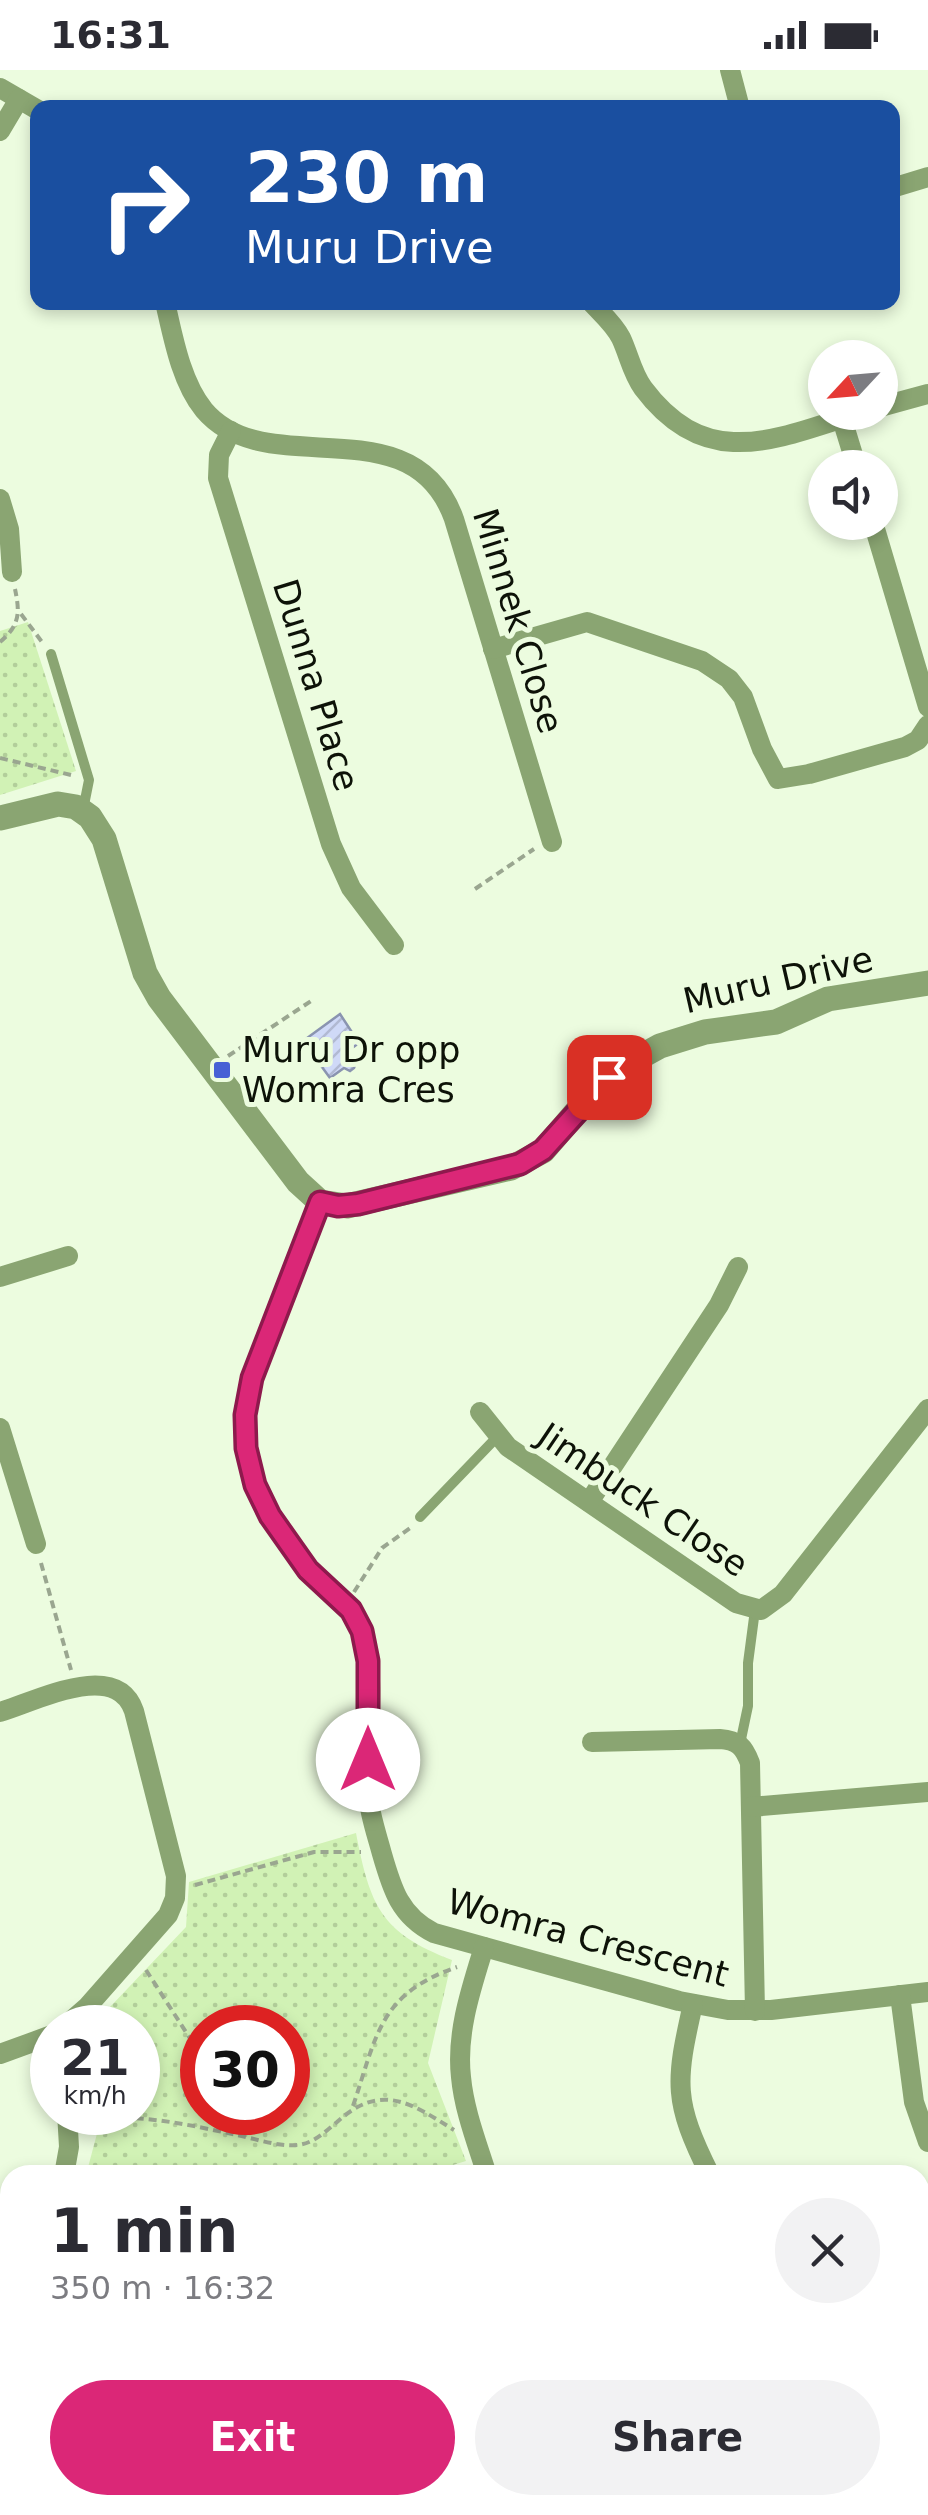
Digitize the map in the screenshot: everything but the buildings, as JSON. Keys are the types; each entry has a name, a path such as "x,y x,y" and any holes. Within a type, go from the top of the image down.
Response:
{"street":[{"path":"730,70 738,100"},
{"path":"0,131 19,99"},
{"path":"900,186 928,177"},
{"name":"Minnek Close","path":"167,310 192,393 206,413 231,431 256,440 386,455 426,474 450,506 552,842"},
{"path":"599,310 617,331 645,390 699,436 721,443 746,444 808,428"},
{"path":"898,402 928,394"},
{"name":"Dunna Place","path":"231,431 217,462 218,478 331,844 351,888 394,945"},
{"path":"0,499 9,530 12,572"},
{"path":"878,540 928,707"},
{"path":"493,648 587,622 702,660 729,679 743,697 762,749 778,778 905,748 926,735"},
{"path":"0,818 58,804 83,811 96,823 154,990 298,1182 320,1202"},
{"name":"Muru Drive","path":"320,1202 338,1206 358,1204 520,1164 543,1150 596,1088 620,1068 673,1041 705,1032 776,1022 828,999 928,983"},
{"name":"Womra Crescent","path":"320,1202 252,1378 245,1426 251,1472 265,1507 308,1570 343,1601 358,1621 367,1651 368,1793 393,1892 408,1917 477,1955 693,2004 755,2011 928,1992"},
{"path":"0,1277 68,1256"},
{"path":"589,1502 719,1305 738,1267"},
{"path":"755,1610 767,1608 783,1594 928,1409"},
{"name":"Jimbuck Close","path":"480,1412 508,1446 736,1604 755,1610"},
{"path":"0,1428 36,1544"},
{"path":"0,1712 76,1689 108,1685 125,1694 130,1702 176,1890 171,1911 89,2005"},
{"path":"592,1742 720,1738 740,1744 750,1763 755,2011"},
{"path":"751,1808 928,1792"},
{"path":"477,1955 460,2053 464,2098 484,2165"},
{"path":"900,1996 914,2102 928,2142"},
{"path":"693,2004 680,2062 679,2092 688,2130 705,2165"},
{"path":"0,2054 30,2044"},
{"path":"65,2165 67,2135"}],"lane":[{"path":"51,654 90,780 83,811"},
{"name":"Jimbuck Close","path":"420,1517 498,1436"},
{"path":"740,1744 747,1716 755,1610"}],"path":[{"path":"12,572 20,612 51,654"},
{"path":"0,642 13,630 20,612"},
{"path":"0,758 90,780"},
{"path":"475,889 528,852 552,842"},
{"path":"224,1058 311,1001"},
{"path":"343,1601 359,1588 382,1548 418,1523 420,1517"},
{"path":"36,1544 76,1689"},
{"path":"176,1890 314,1852 381,1851"},
{"path":"135,1954 180,2023"},
{"path":"238,2135 293,2146 323,2134 353,2106 375,2040 396,2001 416,1983 477,1955"},
{"path":"353,2106 399,2100 478,2144"}],"green space":[{"path":"28,622 76,771 0,795 0,631"},
{"path":"356,1833 367,1880 383,1914 409,1939 452,1960 428,2063 466,2161 453,2165 89,2165 97,2135 160,2135 160,2005 112,2005 186,1927 189,1882"}],"place":[{"name":"Muru Dr opp Womra Cres","path":"222,1070"}],"route":[{"path":"368,1760 368,1661 362,1631 351,1610 308,1570 270,1516 255,1485 245,1426 252,1378 320,1202 347,1206 511,1168 533,1158 552,1142 609,1077"}]}
